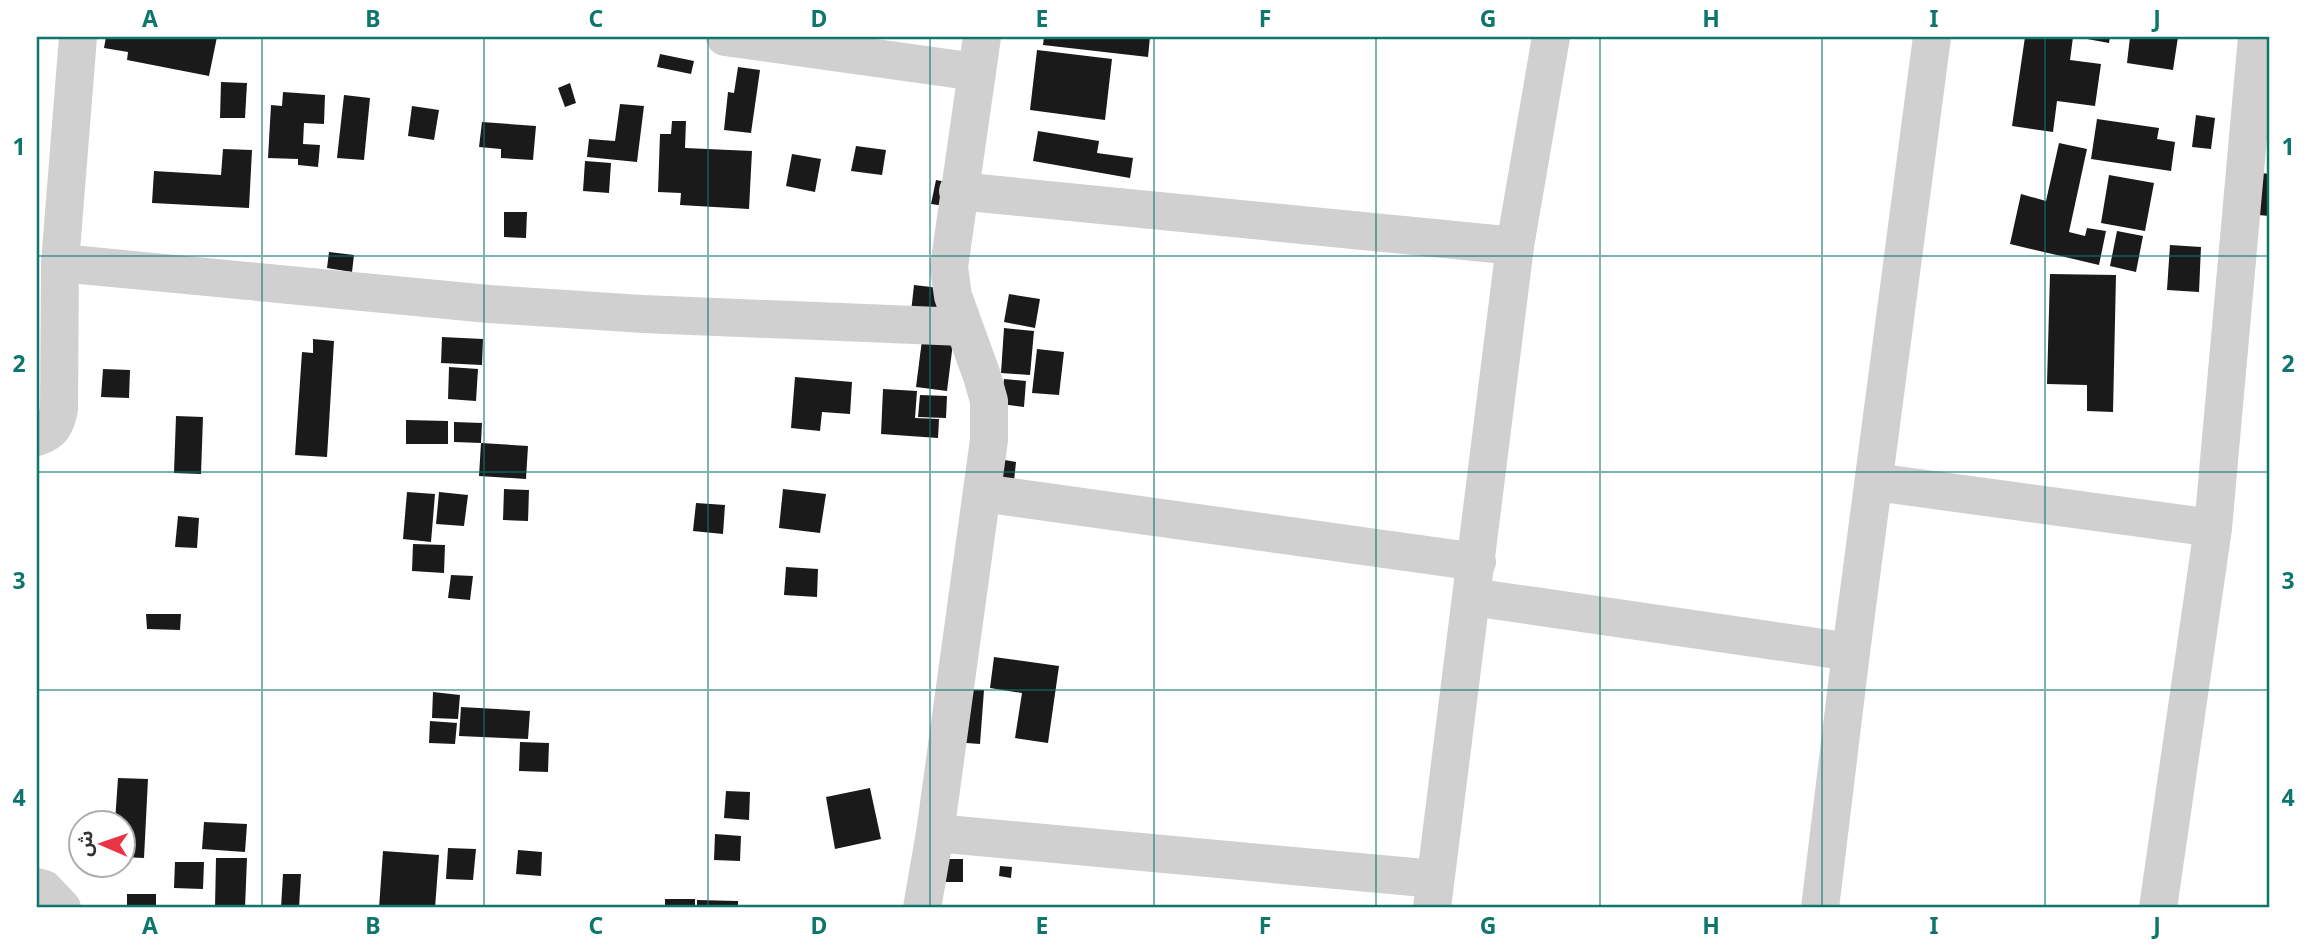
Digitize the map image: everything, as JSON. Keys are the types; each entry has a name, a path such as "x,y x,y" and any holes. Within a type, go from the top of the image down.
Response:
{"street":[{"path":"37,437 50,432 56,423 59,409 60,263 78,37"},
{"path":"725,37 979,54 949,267 953,296 989,401 989,440 935,834 922,908"},
{"path":"935,834 1434,894 1516,246 1551,37"},
{"path":"1820,908 1932,37"},
{"path":"2158,908 2213,528 2257,37"},
{"path":"958,191 1516,246"},
{"path":"60,263 489,304 643,314 963,327"},
{"path":"1875,482 2213,528"},
{"path":"982,493 1474,579 1852,652"},
{"path":"37,887 44,889 62,908"}],"building":[{"path":"106,37 217,37 209,76 127,60 128,52 104,48"},
{"path":"1044,37 1150,37 1148,57 1043,45"},
{"path":"2025,37 2073,37 2070,60 2101,64 2095,106 2057,101 2053,132 2012,126"},
{"path":"2076,37 2110,37 2109,43"},
{"path":"2130,37 2178,37 2173,70 2127,63"},
{"path":"1037,50 1112,59 1105,120 1030,110"},
{"path":"660,54 694,61 691,74 657,67"},
{"path":"738,67 760,70 751,133 724,130 728,92 734,93"},
{"path":"221,82 247,83 245,118 220,118"},
{"path":"570,83 576,103 565,107 558,88"},
{"path":"283,92 325,95 324,124 304,123 303,144 320,145 318,167 298,165 298,159 268,158 271,105 282,106"},
{"path":"344,95 370,98 364,160 337,158"},
{"path":"620,104 644,106 637,162 587,157 589,139 615,141"},
{"path":"412,106 439,110 434,140 408,136"},
{"path":"2196,115 2215,118 2211,149 2192,147"},
{"path":"2097,119 2159,128 2157,139 2175,142 2171,171 2091,159"},
{"path":"672,121 686,121 685,148 752,151 749,209 680,205 681,193 658,192 660,134 671,134"},
{"path":"482,122 536,126 533,160 501,158 501,149 479,147"},
{"path":"1038,131 1099,141 1097,153 1133,158 1130,178 1033,161"},
{"path":"2059,143 2087,149 2069,232 2085,236 2087,228 2106,231 2099,265 2010,244 2021,194 2046,201"},
{"path":"856,146 886,150 882,175 851,171"},
{"path":"223,149 252,150 249,208 152,203 154,171 221,175"},
{"path":"792,154 821,159 815,192 786,186"},
{"path":"585,161 611,163 609,193 583,191"},
{"path":"2261,173 2270,174 2270,216 2258,215"},
{"path":"2109,175 2154,183 2145,231 2101,223"},
{"path":"936,180 956,184 952,207 931,204"},
{"path":"504,212 527,212 526,238 504,237"},
{"path":"2117,231 2143,236 2136,272 2110,266"},
{"path":"2170,245 2201,247 2199,292 2167,290"},
{"path":"329,252 354,255 352,272 327,268"},
{"path":"2050,274 2116,275 2113,412 2087,411 2087,385 2047,384"},
{"path":"914,285 948,289 945,315 911,312"},
{"path":"1009,294 1040,299 1035,328 1004,322"},
{"path":"1004,328 1034,331 1030,375 1001,373"},
{"path":"442,337 483,339 482,365 441,363"},
{"path":"313,339 334,341 327,457 295,455 302,352 313,353"},
{"path":"922,340 953,343 947,391 916,387"},
{"path":"1037,349 1064,352 1059,395 1032,393"},
{"path":"449,367 478,369 476,401 448,399"},
{"path":"103,369 130,370 129,398 101,397"},
{"path":"795,377 852,382 850,414 822,412 820,431 791,428"},
{"path":"1004,379 1026,381 1024,407 1001,404"},
{"path":"883,389 917,391 915,418 939,419 938,438 881,434"},
{"path":"920,395 947,396 946,418 918,417"},
{"path":"176,416 203,417 201,474 174,473"},
{"path":"406,420 448,421 448,444 406,444"},
{"path":"454,422 482,423 481,443 454,442"},
{"path":"481,443 528,446 526,479 479,476"},
{"path":"994,458 1016,462 1014,481 991,478"},
{"path":"504,489 529,490 528,521 503,520"},
{"path":"783,489 826,494 820,533 779,528"},
{"path":"407,492 435,494 431,542 403,539"},
{"path":"439,492 468,495 464,526 436,524"},
{"path":"696,503 725,505 723,534 693,531"},
{"path":"178,516 199,518 197,548 175,547"},
{"path":"413,544 445,545 444,573 412,571"},
{"path":"786,567 818,569 817,597 784,595"},
{"path":"451,575 473,576 470,600 448,598"},
{"path":"146,614 181,614 180,630 147,629"},
{"path":"994,657 1059,666 1048,743 1015,738 1022,693 990,688"},
{"path":"957,689 984,690 980,744 953,742"},
{"path":"433,692 460,695 458,719 432,718"},
{"path":"461,707 530,711 528,739 459,736"},
{"path":"430,721 457,723 455,744 429,743"},
{"path":"520,742 549,743 548,772 519,771"},
{"path":"118,778 148,779 144,858 136,858 136,808 116,808"},
{"path":"870,788 881,839 835,849 826,797"},
{"path":"726,791 750,792 749,820 724,818"},
{"path":"204,822 247,824 245,852 202,849"},
{"path":"715,834 741,836 740,861 714,860"},
{"path":"448,848 476,849 473,880 446,879"},
{"path":"518,850 542,852 541,876 516,874"},
{"path":"383,851 439,855 435,908 379,908"},
{"path":"216,858 247,858 245,908 215,907"},
{"path":"938,859 963,859 963,882 938,882"},
{"path":"175,862 204,862 203,889 174,888"},
{"path":"1000,866 1012,867 1011,878 999,876"},
{"path":"283,874 301,874 299,908 281,908"},
{"path":"127,894 156,894 156,908 127,908"},
{"path":"665,899 695,899 695,908 665,908"},
{"path":"697,900 738,901 738,908 697,908"}]}
